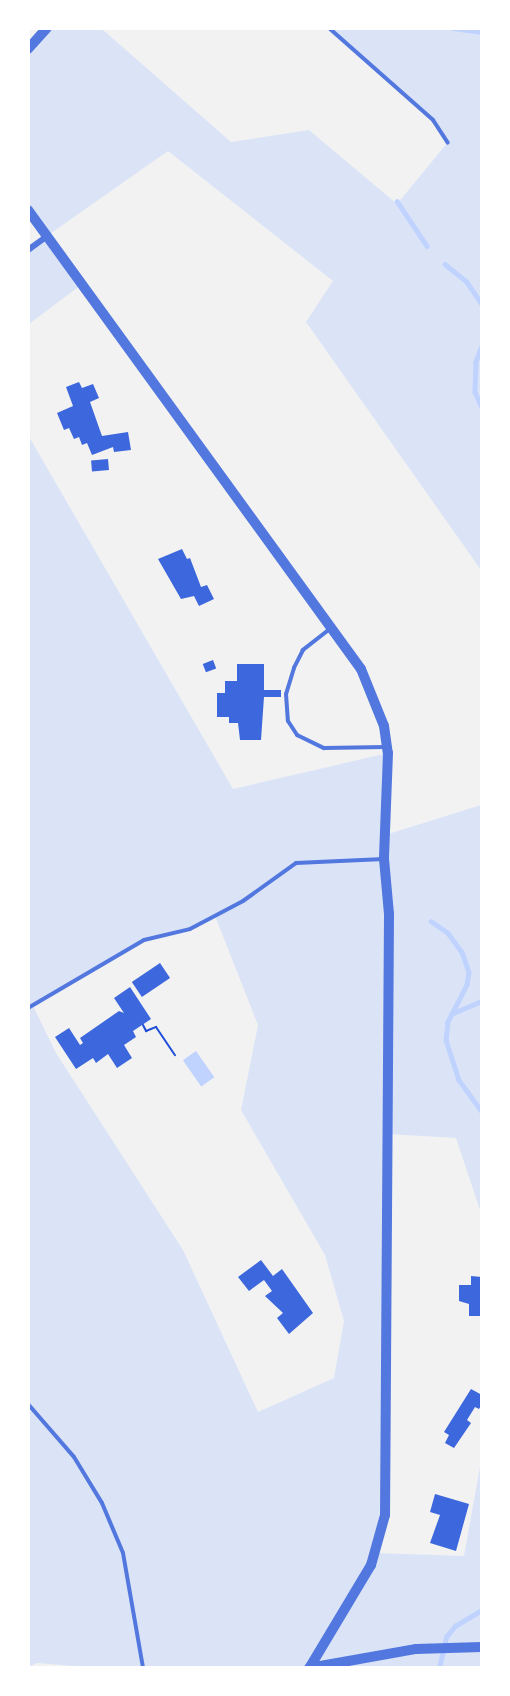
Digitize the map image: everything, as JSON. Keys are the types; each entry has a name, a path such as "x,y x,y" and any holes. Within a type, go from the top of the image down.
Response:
{"street":[{"path":"28,49 47,28"},
{"path":"28,210 331,628 369,684 380,712 387,747 384,859 389,914 385,1515 371,1565 310,1667"},
{"path":"28,249 47,236"},
{"path":"310,1667 416,1649 482,1647"}],"lane":[{"path":"329,28 433,120 448,143"},
{"path":"331,628 303,650 294,668 286,694 288,720 297,735 324,748 387,747"},
{"path":"28,1008 110,957 144,940 190,929 243,901 296,863 384,859"},
{"path":"28,1404 74,1457 102,1503 123,1553 143,1668"}],"path":[{"path":"143,1025 146,1031 156,1027 175,1055"}],"shaded area":[{"path":"47,29 102,29 231,142 309,130 397,204 448,142 433,120 329,29 481,29 481,570 306,322 333,281 168,151 47,236 29,210 28,49"},
{"path":"47,236 81,285 29,324 29,250"},
{"path":"28,435 233,789 388,753 385,835 481,805 481,1213 456,1138 388,1134 386,1444 376,1553 464,1556 481,1461 481,1667 99,1668 37,1663 29,1667","holes":["215,916 258,1025 241,1110 325,1255 344,1321 334,1378 258,1412 183,1250 56,1053 33,1006 144,940 190,929"]}],"water":[{"path":"196,1051 214,1077 201,1086 183,1060"}],"building":[{"path":"79,382 82,388 93,384 99,398 90,402 102,436 128,432 131,450 114,452 113,447 92,455 87,443 82,445 79,437 74,439 69,428 64,430 57,413 73,406 66,387"},
{"path":"108,459 109,470 92,471 91,460"},
{"path":"182,549 187,559 190,558 201,587 207,585 214,599 199,606 194,596 181,599 158,559"},
{"path":"213,660 216,668 206,672 203,664"},
{"path":"237,664 264,664 264,690 281,690 281,697 264,697 261,740 240,740 238,723 229,723 229,717 217,717 217,693 225,693 225,681 237,681"},
{"path":"160,963 170,978 142,997 132,982"},
{"path":"130,987 151,1019 133,1031 136,1037 124,1045 132,1058 117,1068 108,1054 96,1063 93,1058 76,1069 55,1037 69,1028 80,1045 83,1043 80,1038 119,1011 124,1013 114,998"},
{"path":"261,1260 273,1276 282,1269 313,1313 289,1334 277,1318 283,1313 265,1296 272,1291 264,1280 249,1291 238,1277"},
{"path":"471,1276 482,1277 482,1316 469,1316 469,1304 459,1301 459,1285 471,1285"},
{"path":"471,1389 482,1395 482,1404 479,1409 475,1407 467,1420 471,1423 454,1448 445,1443 449,1435 444,1432"},
{"path":"435,1494 469,1504 456,1551 430,1543 440,1515 430,1512"}],"waterway":[{"path":"453,28 482,32"},
{"path":"397,201 427,246"},
{"path":"445,264 467,282 482,304"},
{"path":"482,346 476,362 475,392 482,408"},
{"path":"431,921 448,933 462,952 469,972 467,985 448,1022 446,1040 459,1080 482,1112"},
{"path":"451,1014 482,1001"},
{"path":"439,1668 446,1637 455,1626 482,1610"}]}
